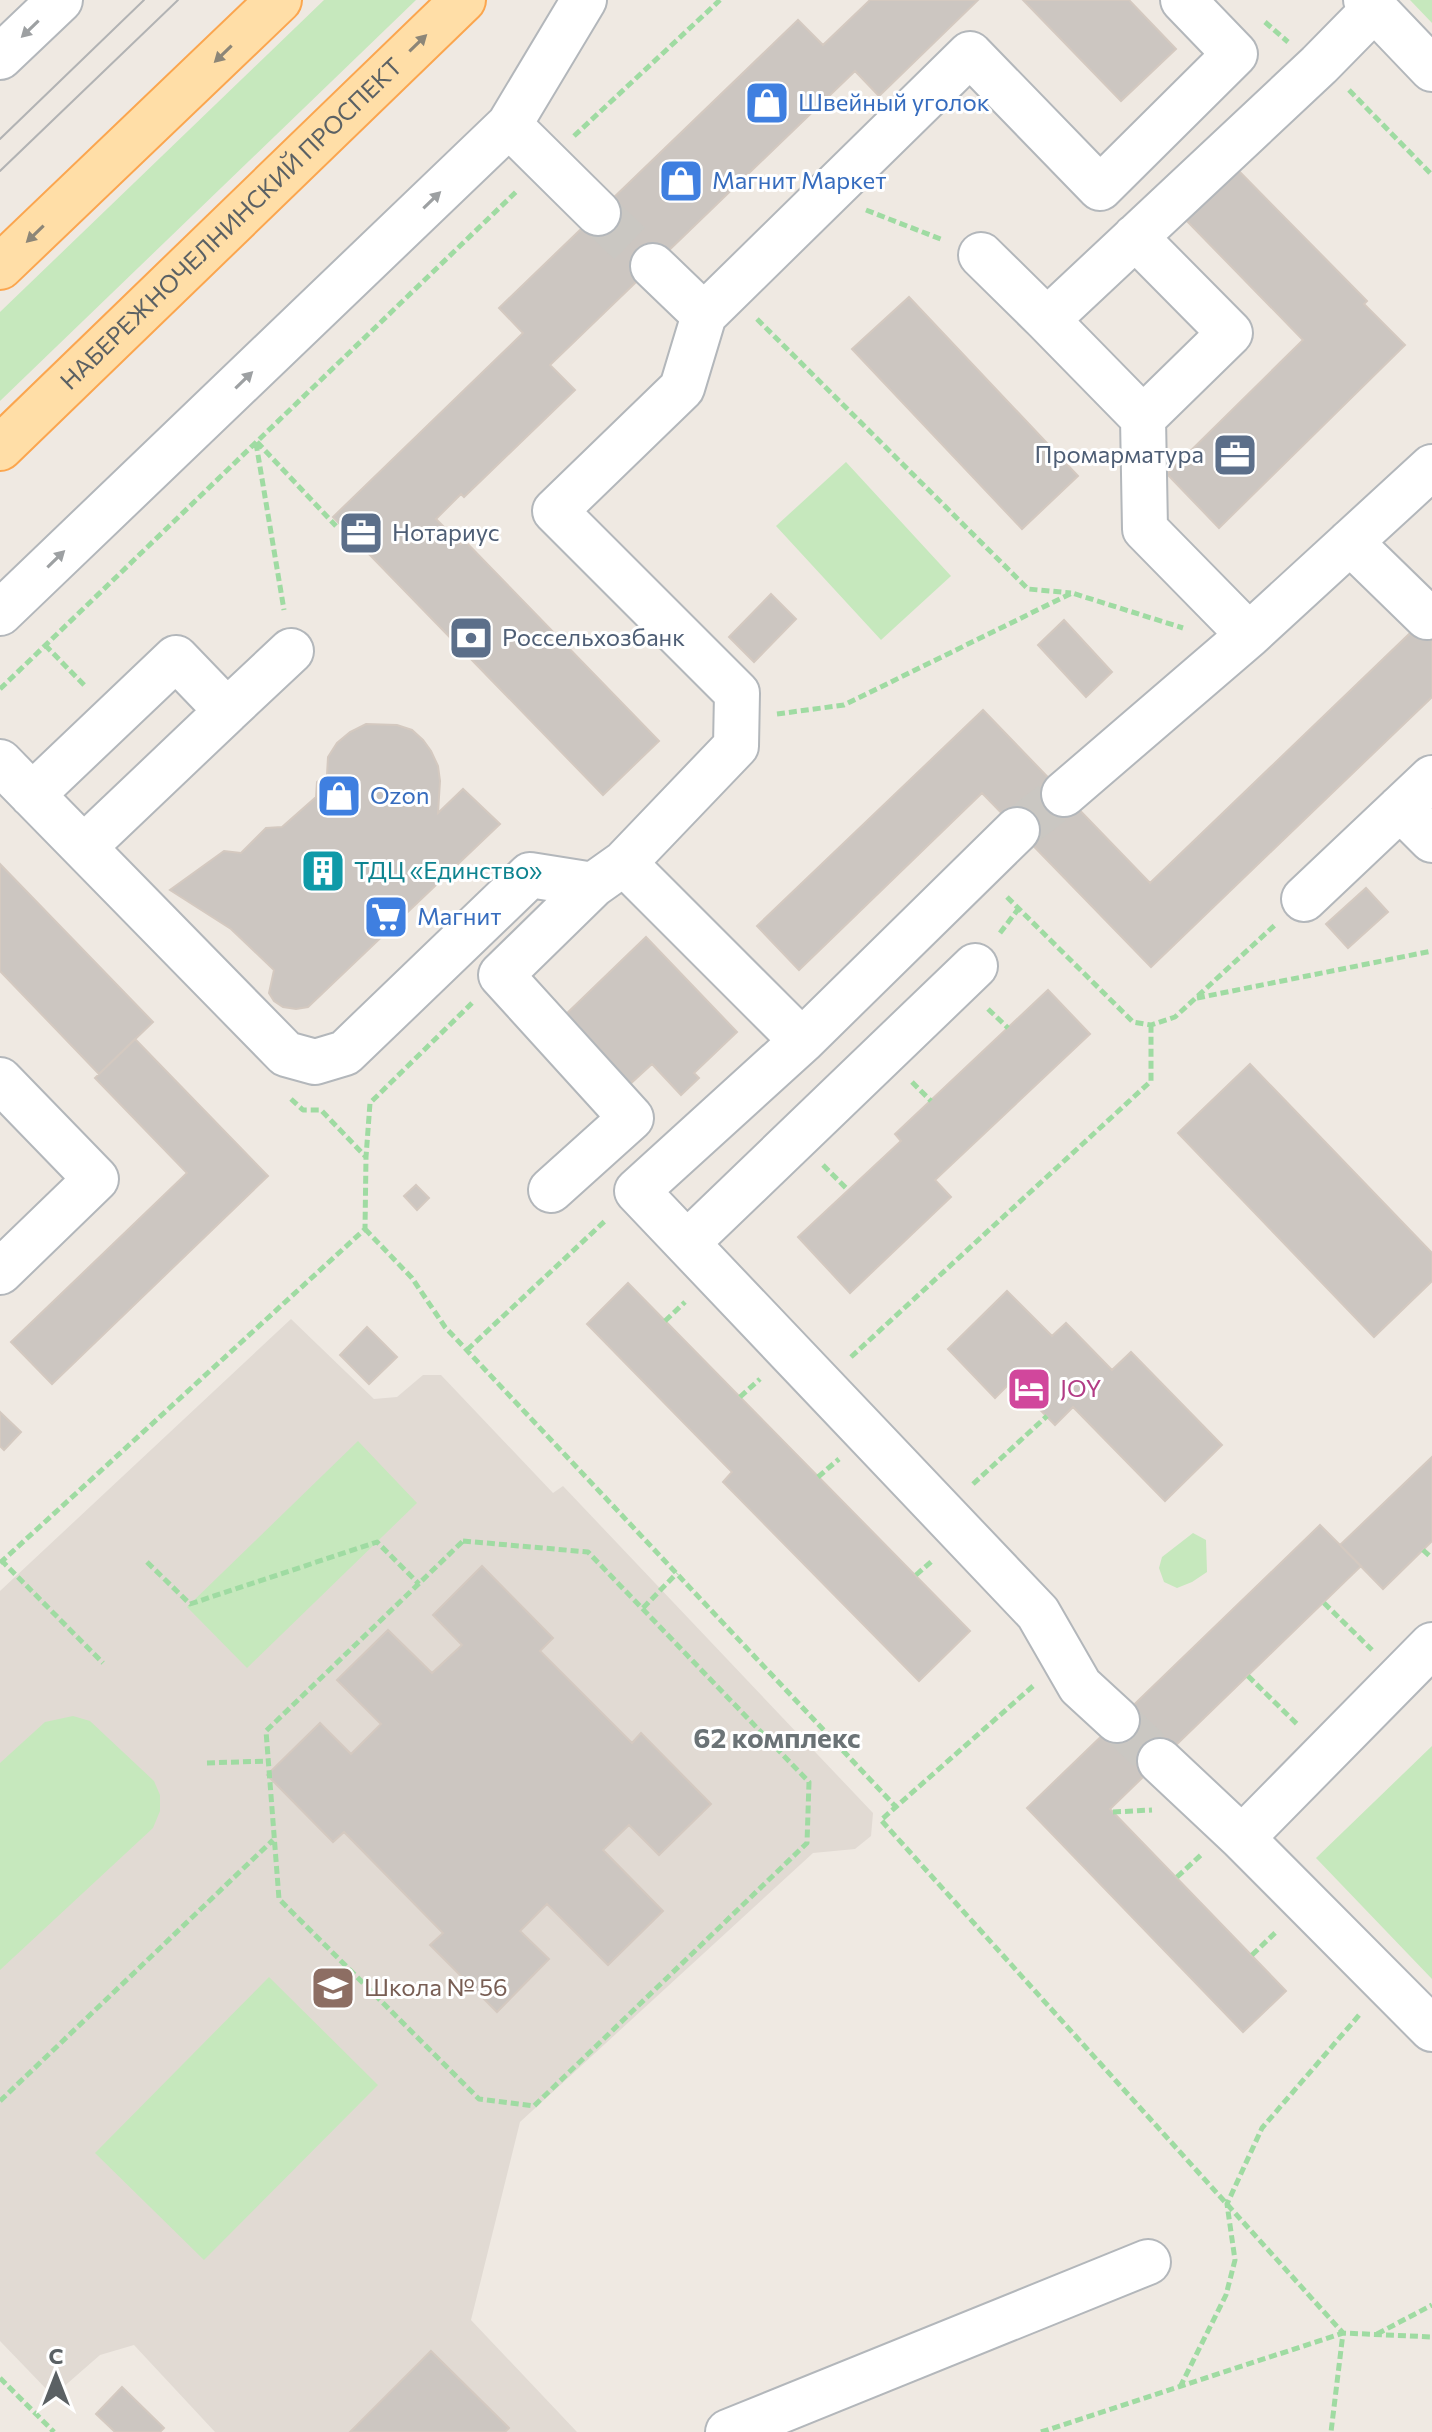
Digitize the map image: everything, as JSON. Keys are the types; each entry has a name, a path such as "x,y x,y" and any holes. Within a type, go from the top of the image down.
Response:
{"main road":[{"path":"0,267 279,0"},
{"name":"НАБЕРЕЖНОЧЕЛНИНСКИЙ ПРОСПЕКТ","path":"0,448 463,0"}],"street":[{"path":"0,57 60,0"},
{"path":"0,613 509,125 584,0"},
{"path":"551,1190 631,1118 501,975 736,746 737,720 737,693 555,511 682,388 716,303 970,54 1100,188 1235,54 1183,0"},
{"path":"1047,320 1319,65 1370,4 1432,69"},
{"path":"509,125 598,213"},
{"path":"1135,237 1230,333 1143,418"},
{"path":"981,255 1143,418 1145,529 1243,640"},
{"path":"653,266 716,303"},
{"path":"1064,794 1243,640 1432,467"},
{"path":"1350,542 1427,617"},
{"path":"84,847 291,651"},
{"path":"32,795 176,658 227,711"},
{"path":"0,762 286,1054 315,1062 345,1053 530,875 608,874 802,1041"},
{"path":"1304,899 1432,778"},
{"path":"1400,808 1432,840"},
{"path":"1017,830 802,1041 637,1191 1038,1613 1080,1686 1117,1720"},
{"path":"687,1243 975,966"},
{"path":"0,1080 96,1179 0,1272"},
{"path":"1242,1838 1432,1645"},
{"path":"1160,1761 1242,1838 1432,2029"},
{"path":"728,2432 1148,2262"}],"path":[{"path":"0,689 547,162 720,0"},
{"path":"827,195 981,255"},
{"path":"716,303 1028,589 1072,593 1243,640"},
{"path":"256,442 336,526"},
{"path":"256,442 291,651"},
{"path":"737,720 844,705 1072,593"},
{"path":"45,645 115,716"},
{"path":"978,868 1133,1022 1151,1025 1175,1017 1304,899"},
{"path":"1196,998 1432,951"},
{"path":"501,975 370,1103 365,1229 412,1278 445,1327 895,1806"},
{"path":"821,1385 1151,1081 1151,1025"},
{"path":"321,1110 366,1157"},
{"path":"467,1350 637,1191"},
{"path":"103,1663 1,1561 365,1229"},
{"path":"991,1468 1047,1416"},
{"path":"463,1541 588,1552 809,1782 807,1843 534,2106 479,2099 279,1899 266,1731 419,1584 463,1541"},
{"path":"147,1562 190,1604 377,1542 419,1584"},
{"path":"1423,1550 1432,1558"},
{"path":"643,1608 677,1573"},
{"path":"1324,1603 1400,1677"},
{"path":"1065,1657 881,1820 1343,2333 1331,2432"},
{"path":"1248,1676 1326,1752"},
{"path":"207,1763 269,1761"},
{"path":"0,2101 274,1839"},
{"path":"1180,2387 1226,2295 1235,2260 1227,2204 1262,2128 1386,1983"},
{"path":"1377,2335 1432,2305"},
{"path":"1041,2432 1343,2333 1432,2337"},
{"path":"0,2378 54,2432"}],"shaded area":[{"name":"Школа № 56","path":"291,1319 374,1399 397,1397 423,1375 441,1375 553,1493 563,1486 873,1813 871,1836 855,1849 813,1853 520,2122 471,2320 577,2432 215,2432 134,2345 100,2355 53,2396 0,2341 0,1591"}],"green space":[{"path":"324,0 416,0 0,401 0,312"},
{"path":"1410,0 1432,0 1432,23"},
{"path":"846,462 951,576 881,640 776,526"},
{"path":"358,1441 417,1503 247,1668 187,1607"},
{"path":"1193,1533 1206,1540 1207,1572 1177,1588 1164,1582 1159,1568 1162,1557"},
{"path":"73,1716 90,1721 154,1781 160,1795 160,1811 153,1828 0,1970 0,1763 45,1722"},
{"path":"1432,1746 1432,1979 1316,1858"},
{"path":"269,1977 378,2085 204,2260 95,2153"}],"building":[{"path":"870,0 978,0 879,96 855,71 550,365 575,390 464,497 461,494 436,519 461,544 464,540 659,741 603,795 333,517 523,333 499,308 798,20 823,45"},
{"path":"1023,0 1129,0 1176,49 1121,101"},
{"path":"1233,165 1367,301 1364,304 1405,345 1219,528 1167,474 1303,340 1182,216"},
{"path":"909,297 1078,476 1022,529 852,349"},
{"path":"771,594 796,619 754,662 729,637"},
{"path":"1432,612 1432,697 1151,967 982,793 799,970 757,926 983,710 1150,883"},
{"path":"1064,620 1112,672 1086,697 1038,645"},
{"name":"ТДЦ «Единство»","path":"366,724 397,725 412,730 423,740 438,766 438,813 463,789 500,824 308,1007 283,1007 269,993 274,970 231,929 170,890 224,851 241,853 266,828 282,827 316,797 317,782 327,775 328,757 337,743"},
{"path":"0,864 153,1022 99,1074 0,971"},
{"path":"1366,888 1388,912 1348,948 1326,924"},
{"path":"646,937 737,1032 694,1073 699,1078 681,1095 652,1064 629,1085 563,1017"},
{"path":"1048,990 1090,1034 935,1180 951,1197 850,1293 798,1237 901,1141 895,1134"},
{"path":"135,1039 268,1176 52,1384 11,1342 187,1173 95,1078"},
{"path":"1250,1064 1432,1253 1432,1281 1374,1337 1178,1133"},
{"path":"416,1185 429,1198 417,1210 404,1196"},
{"path":"628,1283 970,1631 919,1681 723,1482 732,1472 587,1324"},
{"path":"1007,1291 1052,1336 1066,1323 1112,1370 1131,1352 1222,1445 1165,1501 1073,1407 1055,1425 1012,1381 995,1398 948,1349"},
{"path":"367,1327 397,1357 369,1384 340,1355"},
{"path":"0,1412 21,1432 4,1450 0,1446"},
{"path":"1432,1457 1432,1541 1383,1589 1340,1545"},
{"path":"1320,1525 1361,1566 1110,1809 1286,1991 1243,2032 1027,1808"},
{"path":"482,1566 553,1638 540,1651 632,1743 641,1733 711,1804 659,1855 629,1825 603,1850 663,1911 608,1965 547,1904 520,1931 549,1959 497,2012 430,1945 443,1933 344,1832 333,1842 267,1775 320,1723 351,1754 381,1724 337,1680 388,1630 432,1673 462,1645 433,1615"},
{"path":"431,2351 509,2428 505,2432 350,2432"},
{"path":"122,2387 164,2428 160,2432 115,2432 96,2414"}],"tunnel":[{"path":"598,213 653,266"},
{"path":"1017,830 1064,794"},
{"path":"1117,1720 1160,1761"}],"tram line":[{"path":"0,139 144,0"},
{"path":"0,171 178,0"}],"place":[{"name":"Швейный уголок","path":"767,103"},
{"name":"Магнит Маркет","path":"681,181"},
{"name":"Промарматура","path":"1235,455"},
{"name":"Нотариус","path":"361,533"},
{"name":"Россельхозбанк","path":"471,638"},
{"name":"Ozon","path":"339,796"},
{"name":"ТДЦ «Единство»","path":"323,871"},
{"name":"Магнит","path":"386,917"},
{"name":"JOY","path":"1029,1389"},
{"name":"Школа № 56","path":"333,1988"}],"district":[{"name":"62 комплекс","path":"777,1738"}]}
